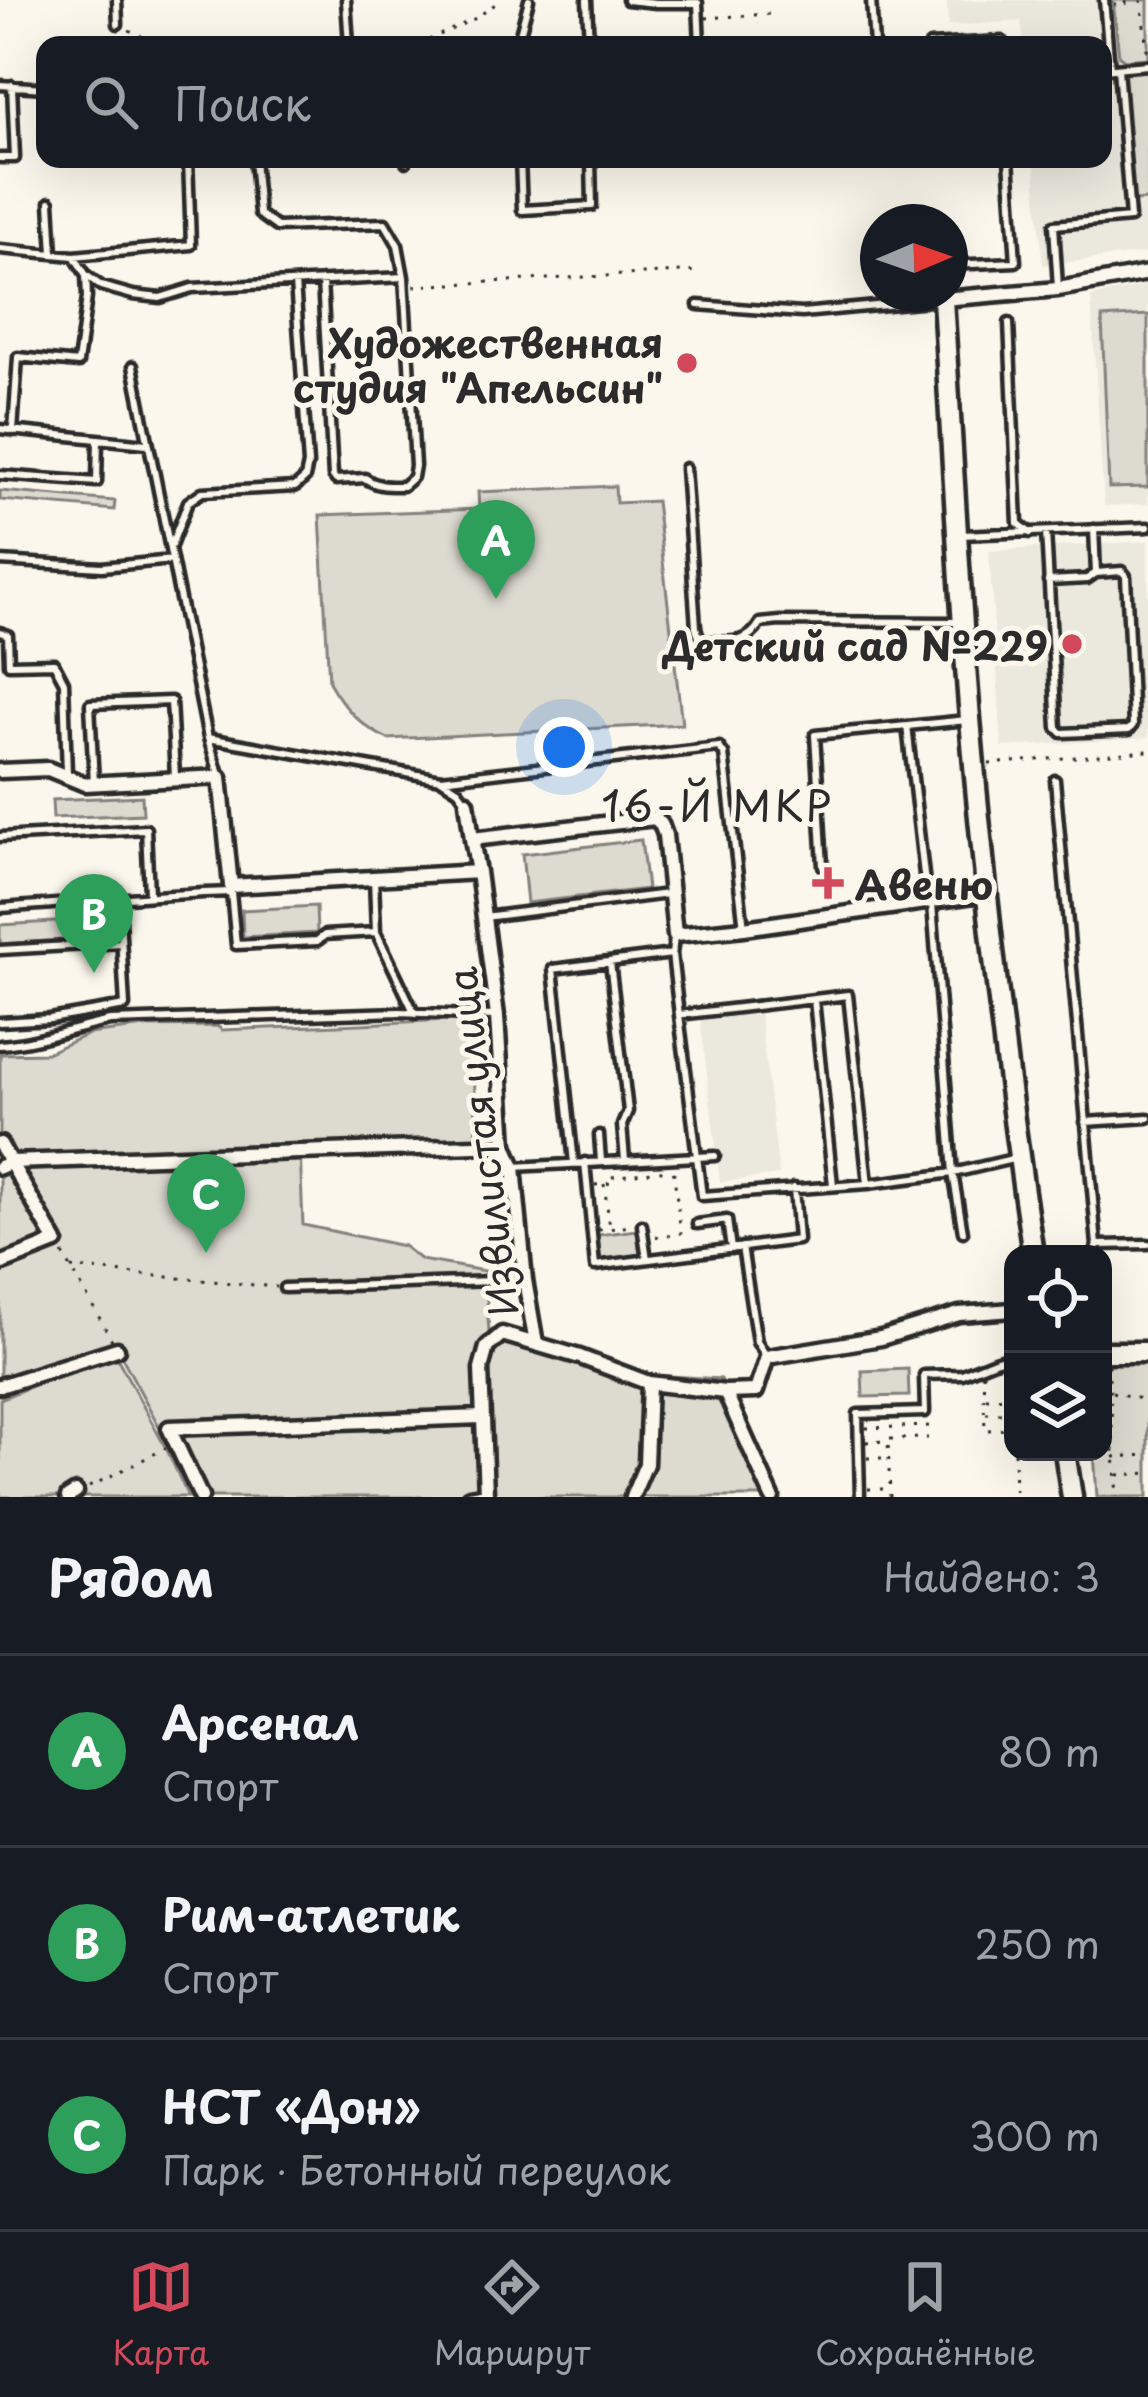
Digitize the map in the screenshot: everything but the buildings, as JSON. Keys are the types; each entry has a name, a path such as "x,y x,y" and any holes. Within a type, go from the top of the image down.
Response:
{"street":[{"path":"968,297 1058,290 1148,273"},
{"path":"944,312 975,766 1032,1245"},
{"path":"0,771 48,769 85,784 220,776 231,889 478,872"},
{"name":"Извилистая улица","path":"467,802 497,1016 506,1145 514,1167 536,1345 502,1334 487,1347 481,1369 486,1495"},
{"path":"472,839 655,818 665,835 675,934 988,893"},
{"path":"0,1144 5,1165 51,1245 0,1264"},
{"path":"5,1165 506,1145"},
{"path":"536,1345 649,1383 756,1391 767,1357 881,1338 959,1314 1004,1311"},
{"path":"0,1386 117,1349"},
{"path":"1112,1352 1148,1352"},
{"path":"632,1497 646,1464 649,1383"},
{"path":"725,1392 772,1497"},
{"path":"201,1497 169,1428 482,1417"},
{"path":"1070,1461 1076,1497"},
{"path":"469,1497 486,1495"}],"lane":[{"path":"117,0 118,24"},
{"path":"346,0 348,36"},
{"path":"519,36 529,0"},
{"path":"586,0 589,36"},
{"path":"627,0 698,3 700,36"},
{"path":"871,0 873,36"},
{"path":"1104,3 1107,36"},
{"path":"1112,68 1148,64"},
{"path":"1058,290 1054,224 1130,218 1112,83"},
{"path":"0,85 36,87"},
{"path":"0,158 15,158 12,86"},
{"path":"0,249 74,256 191,245 188,168"},
{"path":"255,168 260,214 277,227 385,223 398,244 416,466 404,486 333,476 322,281"},
{"path":"520,168 522,210 592,206 591,168"},
{"path":"968,265 1016,262 1010,168"},
{"path":"50,202 53,254"},
{"path":"74,256 86,275 101,286 160,298 192,288 404,277"},
{"path":"13,431 18,357 78,363 86,275"},
{"path":"170,549 188,502 202,492 295,488 305,478 308,464 295,283"},
{"path":"698,304 802,314 860,308"},
{"path":"1009,323 1018,523 1030,532"},
{"path":"133,366 208,738 220,776"},
{"path":"0,429 148,444"},
{"path":"0,475 97,482 98,439"},
{"path":"686,468 700,641 740,642 755,634 760,623 780,621 964,622"},
{"path":"957,535 1148,526"},
{"path":"1094,529 1096,573"},
{"path":"1046,532 1048,581 1057,728 1061,733 1129,730 1133,725 1126,576 1096,573 1087,579 1048,581"},
{"path":"0,561 102,567 172,560"},
{"path":"0,632 8,635 9,664 54,663 64,682 67,778"},
{"path":"94,783 90,704 171,700 176,779"},
{"path":"823,866 815,735 972,720"},
{"path":"907,726 930,901 953,1173 963,1232"},
{"path":"208,738 441,779 718,747 724,754 745,928"},
{"path":"441,779 467,802"},
{"path":"1054,780 1096,1245"},
{"path":"0,837 146,829 149,894"},
{"path":"374,878 376,932 415,1014"},
{"path":"0,908 231,889 236,945 376,932"},
{"path":"484,917 671,894"},
{"path":"0,1022 124,1006 119,901"},
{"path":"675,934 672,954 702,1196 868,1184 953,1173 1018,1158"},
{"path":"0,950 121,943"},
{"path":"574,1163 554,969 672,954"},
{"path":"610,961 628,1111 622,1126 625,1160"},
{"path":"679,1015 848,995 868,1184"},
{"path":"814,1000 833,1185"},
{"path":"0,1045 34,1042 110,1021 400,1012 497,1016"},
{"path":"1085,1122 1148,1118"},
{"path":"599,1135 602,1161"},
{"path":"514,1167 715,1156"},
{"path":"585,1162 595,1266 798,1240 794,1188"},
{"path":"697,1224 727,1220 730,1249"},
{"path":"643,1225 647,1259"},
{"path":"1112,1248 1148,1244"},
{"path":"742,1247 757,1342 767,1357"},
{"path":"284,1288 525,1280"},
{"path":"860,1497 858,1414 925,1412 924,1376 962,1374 1004,1359"}],"path":[{"path":"437,36 501,0"},
{"path":"1104,3 1126,4 1126,0"},
{"path":"1141,0 1148,64"},
{"path":"699,18 770,14"},
{"path":"118,24 141,36"},
{"path":"405,287 700,271"},
{"path":"975,766 1148,751"},
{"path":"592,1231 648,1224 650,1238 681,1233 672,1158"},
{"path":"587,1186 612,1183 611,1177 673,1169"},
{"path":"604,1184 610,1228"},
{"path":"676,1195 701,1192"},
{"path":"51,1245 71,1268 117,1349"},
{"path":"71,1268 284,1288"},
{"path":"983,1366 985,1430 1004,1429"},
{"path":"1112,1392 1148,1401"},
{"path":"984,1398 1004,1397"},
{"path":"984,1413 1004,1412"},
{"path":"1112,1424 1117,1497"},
{"path":"866,1442 928,1438 928,1426"},
{"path":"888,1441 890,1497"},
{"path":"93,1485 164,1449"},
{"path":"1114,1457 1148,1455"},
{"path":"867,1458 889,1458"},
{"path":"1014,1461 1015,1497"},
{"path":"1116,1475 1148,1474"},
{"path":"868,1490 890,1489"}],"shaded area":[{"path":"947,0 1148,0 1148,253 1043,265 1035,168 1112,168 1112,36 1023,36 1021,21 948,26"},
{"path":"1113,0 1148,0 1148,58 1119,56"},
{"path":"1148,69 1148,200 1133,201 1123,75"},
{"path":"1148,285 1148,504 1104,506 1091,297"},
{"path":"1148,315 1148,487 1109,488 1102,318"},
{"path":"615,486 616,503 656,501 682,724 388,739 347,708 329,682 320,515 479,509 478,492"},
{"path":"0,491 115,501 114,510 0,500"},
{"name":"Детский сад №229","path":"1148,541 1148,738 1002,747 989,551"},
{"path":"142,796 143,814 53,818 52,800"},
{"path":"641,840 647,889 527,903 522,854"},
{"path":"316,906 317,933 243,937 242,910"},
{"path":"109,919 110,937 0,944 0,925"},
{"path":"759,1009 779,1175 720,1182 700,1016"},
{"path":"472,1019 477,1140 300,1148 303,1225 403,1246 421,1260 485,1271 489,1332 651,1375 721,1379 776,1497 190,1497 117,1348 0,1380 0,1054 46,1053 89,1034 145,1027 217,1026 222,1030"},
{"path":"637,1230 640,1256 601,1261 598,1235"},
{"path":"114,1352 188,1497 0,1497 0,1399"},
{"path":"1112,1361 1148,1361 1148,1497 1097,1497 1095,1461 1112,1461"},
{"path":"908,1369 909,1396 863,1397 862,1371"}],"place":[{"name":"Художественная студия \"Апельсин\"","path":"687,363"},
{"name":"Арсенал","path":"496,599"},
{"name":"Детский сад №229","path":"1072,644"},
{"name":"Авеню","path":"828,883"},
{"name":"Рим-атлетик","path":"94,973"},
{"name":"НСТ «Дон»","path":"206,1253"}],"district":[{"name":"16-Й МКР","path":"718,804"}]}
